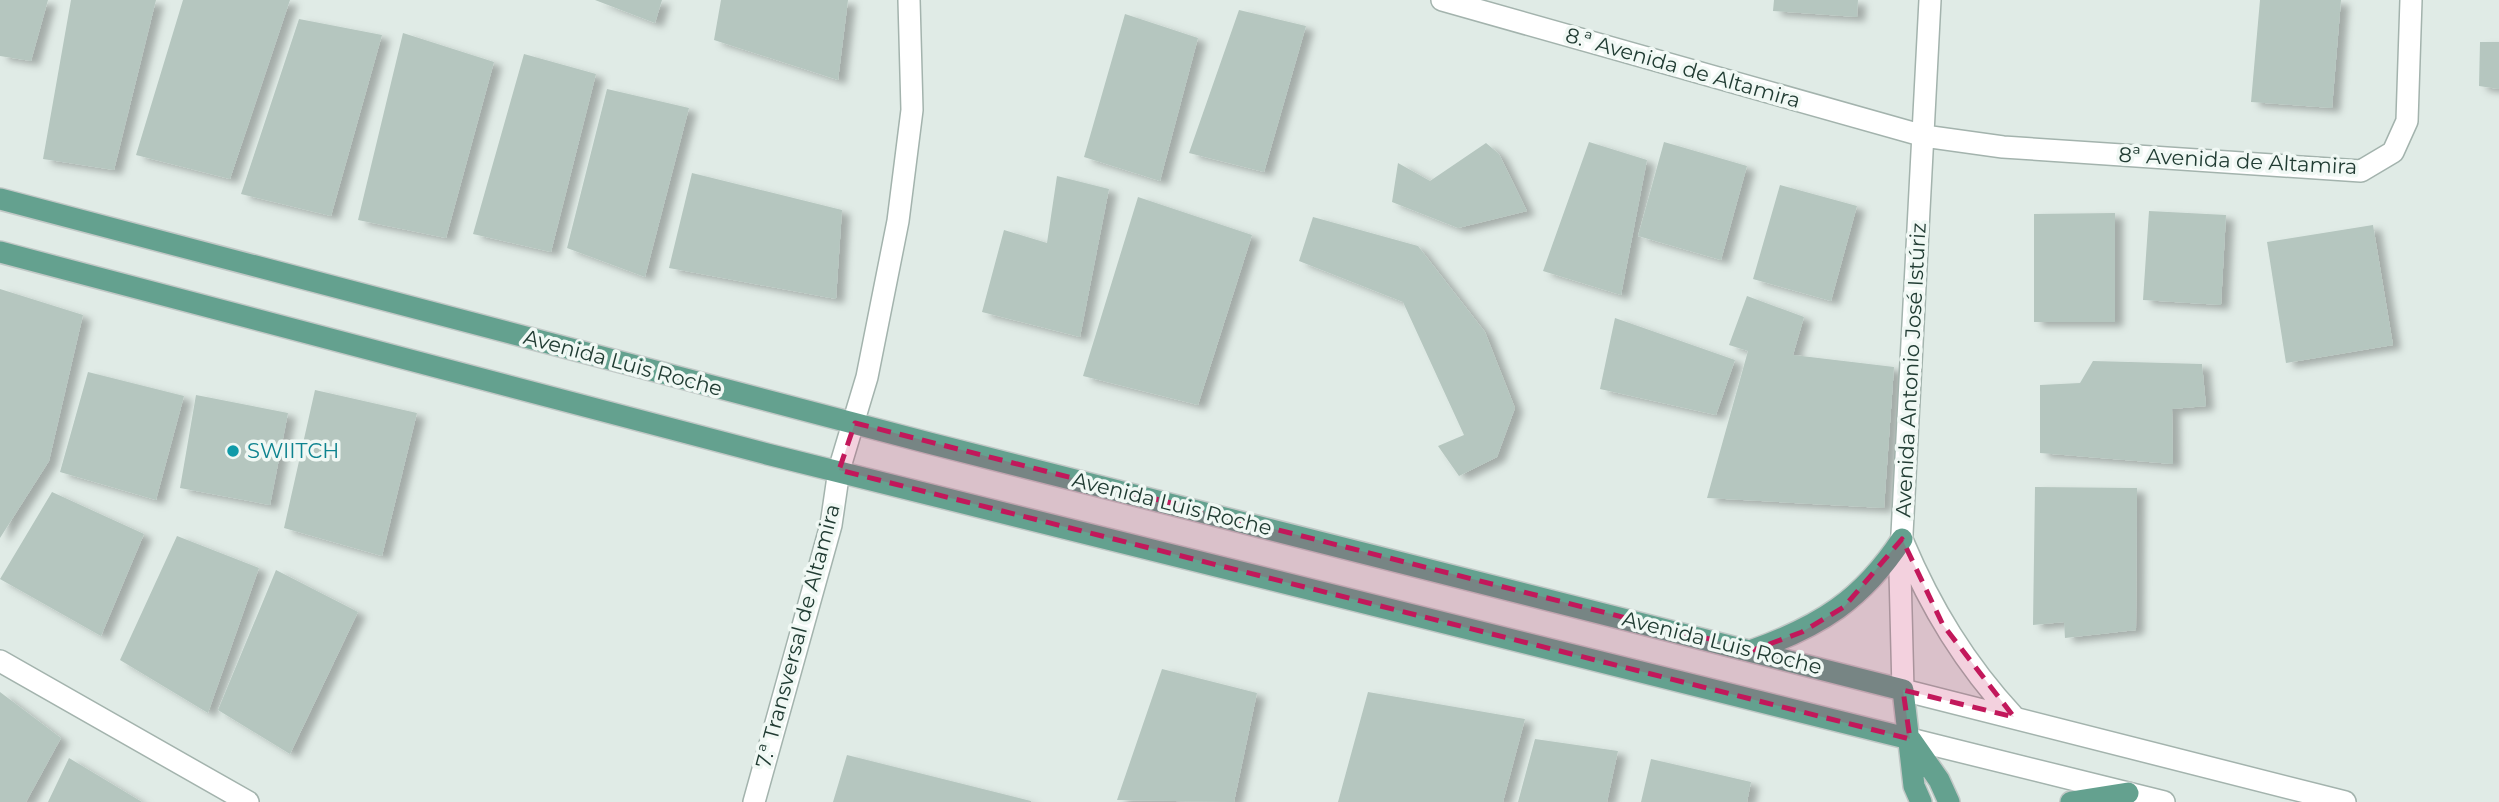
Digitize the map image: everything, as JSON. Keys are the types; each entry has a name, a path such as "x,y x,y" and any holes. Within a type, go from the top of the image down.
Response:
{"main road":[{"name":"Avenida Luis Roche","path":"0,199 855,423 1903,690"},
{"path":"0,252 767,454 1910,738"},
{"path":"1753,650 1802,632 1844,607 1887,563 1902,540"},
{"name":"Avenida Antonio José Istúriz","path":"1903,690 1914,786 1921,802"},
{"name":"Avenida Antonio José Istúriz","path":"1910,738 1939,780 1949,802"},
{"path":"2071,802 2127,793"}],"street":[{"path":"855,423 898,221 912,110 909,0"},
{"name":"8.ª Avenida de Altamira","path":"1442,0 1924,136"},
{"name":"Avenida Antonio José Istúriz","path":"1903,690 1899,629 1902,540 1930,0"},
{"name":"8ª Avenida de Altamira","path":"1924,136 1969,144 2361,171 2393,152 2407,121 2411,0"},
{"name":"7.ª Transversal de Altamira","path":"754,802 831,525 839,470 855,423"},
{"path":"1902,540 1943,625 1977,674 2014,716"},
{"path":"0,661 248,802"},
{"name":"Avenida Luis Roche","path":"1903,690 2345,802"},
{"path":"1910,738 2164,802"}],"highlighted area":[{"path":"855,423 1753,650 1802,632 1844,607 1902,539 1943,625 2014,717 1903,690 1910,739 839,470"}],"building":[{"path":"0,0 48,0 31,61 0,56"},
{"path":"71,0 156,0 114,170 43,159"},
{"path":"183,0 290,0 230,179 136,155"},
{"path":"595,0 662,0 655,23"},
{"path":"721,0 848,0 838,80 714,40"},
{"path":"1774,0 1858,0 1857,17 1773,11"},
{"path":"2260,0 2341,0 2332,108 2251,102"},
{"path":"1239,10 1306,26 1264,172 1189,153"},
{"path":"1125,14 1198,38 1160,181 1084,157"},
{"path":"299,19 382,35 331,216 241,194"},
{"path":"403,33 494,62 446,238 358,220"},
{"path":"2480,42 2499,42 2499,89 2479,86"},
{"path":"524,54 596,74 551,252 473,234"},
{"path":"607,89 689,108 645,277 567,248"},
{"path":"1589,142 1647,160 1621,295 1543,271"},
{"path":"1664,142 1747,166 1721,260 1638,236"},
{"path":"1486,143 1499,154 1527,211 1458,228 1392,202 1398,163 1430,181"},
{"path":"692,173 842,210 836,299 669,268"},
{"path":"1057,176 1109,189 1080,337 982,312 1004,230 1047,243"},
{"path":"1780,185 1857,206 1831,301 1753,279"},
{"path":"1138,197 1252,235 1198,405 1083,376"},
{"path":"2149,211 2226,215 2221,305 2143,300"},
{"path":"2115,213 2115,322 2034,322 2034,214"},
{"path":"1313,217 1418,246 1485,332 1515,408 1497,457 1459,476 1438,446 1464,435 1403,302 1299,261"},
{"path":"2373,225 2393,345 2286,363 2267,242"},
{"path":"0,289 83,315 49,461 0,538"},
{"path":"1747,296 1804,317 1793,355 1894,367 1884,508 1707,498 1748,351 1729,345"},
{"path":"1615,318 1735,360 1716,415 1600,389"},
{"path":"2093,361 2202,364 2206,406 2172,409 2173,464 2040,453 2040,385 2080,383"},
{"path":"88,372 184,396 156,500 60,472"},
{"path":"315,390 417,413 382,556 284,528"},
{"name":"SWIITCH","path":"196,395 288,413 270,505 180,488"},
{"path":"2035,487 2137,488 2136,630 2065,638 2064,622 2033,625"},
{"path":"52,492 144,534 101,636 0,579"},
{"path":"177,536 259,568 208,713 120,660"},
{"path":"276,570 358,612 290,754 218,710"},
{"path":"1162,669 1257,693 1234,802 1117,800"},
{"path":"0,692 61,738 26,802 0,802"},
{"path":"1368,692 1525,719 1503,802 1338,802"},
{"path":"1535,739 1618,751 1607,802 1518,802"},
{"path":"847,755 1031,801 1031,802 833,802"},
{"path":"69,758 142,802 48,802"},
{"path":"1651,759 1751,782 1747,802 1641,802"}],"place":[{"name":"SWIITCH","path":"233,451"}]}
